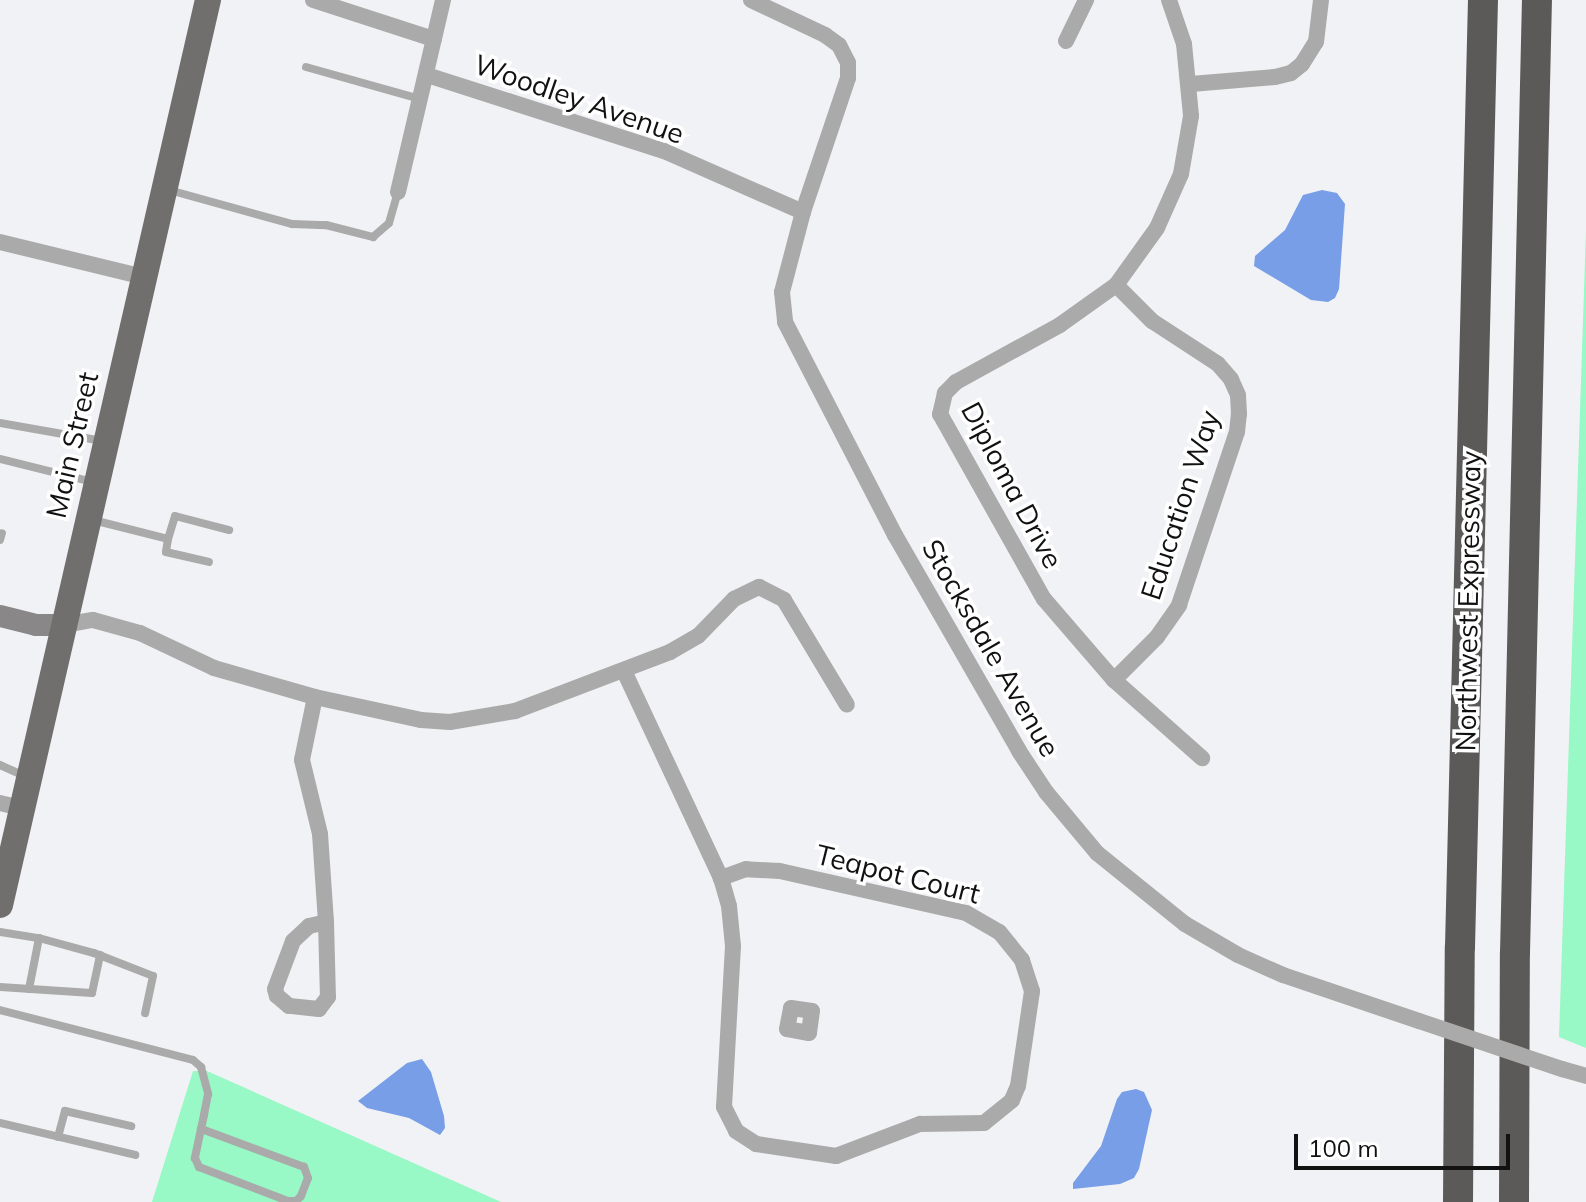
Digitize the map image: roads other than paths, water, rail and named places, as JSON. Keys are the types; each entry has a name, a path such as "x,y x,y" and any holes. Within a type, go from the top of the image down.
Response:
{"highway":[{"name":"Northwest Expressway","path":"1458,1202 1460,947 1483,0"},
{"name":"Northwest Expressway","path":"1514,1202 1515,922 1537,0"}],"main road":[{"name":"Main Street","path":"0,905 11,806 29,778 208,0"}],"street":[{"path":"313,0 434,39"},
{"path":"398,192 443,0"},
{"name":"Stocksdale Avenue","path":"751,0 825,35 845,54 848,78 803,212 782,292 785,322 895,535 1046,792 1097,853 1124,878 1210,940 1283,975 1586,1076"},
{"path":"1066,41 1086,0"},
{"name":"Diploma Drive","path":"1169,0 1184,44 1191,84 1191,116 1181,174 1157,228 1116,285 1060,325 956,382 945,393 940,414 1044,599 1114,680 1202,758"},
{"path":"1191,84 1291,73 1302,64 1316,42 1321,0"},
{"name":"Woodley Avenue","path":"427,75 653,147 803,212"},
{"path":"0,242 144,277"},
{"name":"Education Way","path":"1114,680 1157,637 1179,605 1237,432 1239,414 1238,395 1231,379 1218,364 1152,321 1116,285"},
{"path":"0,616 36,625 64,625 93,620 140,633 214,668 315,697 421,720 474,720 515,711 687,644 734,599 759,587 784,600 847,705"},
{"name":"Teapot Court","path":"624,671 721,878 733,946 724,1107 729,1121 744,1138 756,1144 836,1156 920,1124 984,1123 1012,1100 1018,1086 1032,991 1022,960 999,932 966,913 779,871 746,869 721,878"},
{"path":"315,697 302,760 320,834 326,922 328,997 319,1009 289,1006 277,996 275,989 293,941 309,926 326,922"}],"lane":[{"path":"306,67 421,99"},
{"path":"164,188 292,224 326,225 373,237 389,223 398,192"},
{"path":"0,423 106,442"},
{"path":"0,459 97,484"},
{"path":"209,562 166,552 175,516 229,530"},
{"path":"88,519 168,539"},
{"path":"0,765 29,778"},
{"path":"0,932 39,938 100,955 153,976 145,1013"},
{"path":"29,989 39,938"},
{"path":"0,987 92,993 100,955"},
{"path":"0,1010 193,1060 201,1067 208,1094 195,1158 199,1167 288,1201 296,1201 301,1196 308,1178 304,1167 201,1129"},
{"path":"58,1137 65,1111 131,1126"},
{"path":"0,1123 135,1155"}],"water":[{"path":"1322,190 1337,193 1345,204 1339,289 1335,298 1328,302 1311,300 1254,266 1255,256 1285,230 1303,195"},
{"path":"422,1059 431,1072 444,1116 445,1128 440,1135 409,1118 367,1108 358,1101 407,1063"},
{"path":"1136,1089 1144,1092 1152,1110 1139,1169 1134,1178 1120,1184 1073,1189 1073,1183 1101,1146 1117,1099 1122,1092"}]}
